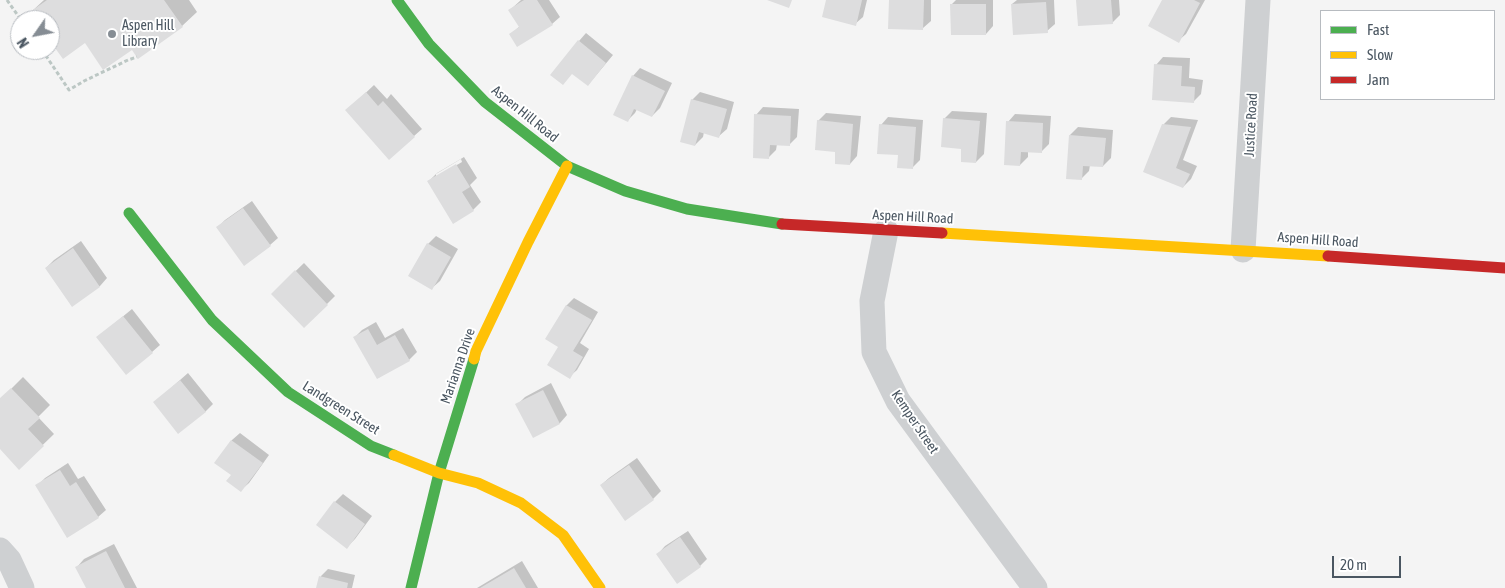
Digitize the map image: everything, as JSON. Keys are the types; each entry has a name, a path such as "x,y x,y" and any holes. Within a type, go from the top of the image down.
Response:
{"street":[{"name":"Aspen Hill Road","path":"397,0 429,44 486,102 566,166 626,191 687,209 780,224 1244,250 1505,268"},
{"name":"Justice Road","path":"1244,250 1258,0"},
{"name":"Marianna Drive","path":"411,588 439,472 476,351 566,166"},
{"name":"Landgreen Street","path":"129,213 212,320 288,392 371,446 439,472 478,482 521,503 563,535 600,588"},
{"name":"Kemper Street","path":"886,231 872,301 874,352 898,401 1035,588"},
{"path":"0,550 9,560 22,588"}],"path":[{"path":"49,60 69,90 84,81 137,57"}],"building":[{"name":"Aspen Hill Library","path":"47,0 164,0 183,27 138,59 132,50 103,70 85,43 63,59 60,55 60,10 33,10"},
{"path":"524,0 537,0 553,25 517,47 509,34 519,27 508,10"},
{"path":"767,0 792,0 789,8"},
{"path":"826,0 862,0 856,26 822,17"},
{"path":"889,0 924,0 923,30 888,29"},
{"path":"1076,0 1111,0 1113,24 1078,26"},
{"path":"1162,0 1194,0 1200,3 1179,43 1148,26"},
{"path":"1046,2 1048,33 1013,35 1011,4"},
{"path":"950,4 986,4 986,35 951,35"},
{"path":"578,40 606,63 588,86 572,74 563,85 550,75"},
{"path":"1154,64 1182,66 1181,86 1195,87 1194,103 1152,100"},
{"path":"632,75 665,91 652,117 634,109 628,122 613,115"},
{"path":"366,92 378,106 383,101 415,137 389,160 345,110"},
{"path":"691,99 727,109 719,138 699,132 695,146 680,142"},
{"path":"754,114 791,116 790,146 770,145 769,159 753,158"},
{"path":"943,118 980,121 976,163 961,162 961,149 941,147"},
{"path":"817,120 853,124 850,165 835,164 835,152 815,150"},
{"path":"1006,121 1043,123 1042,153 1021,152 1020,166 1004,165"},
{"path":"879,124 916,127 913,169 897,168 898,155 877,154"},
{"path":"1162,124 1191,127 1176,168 1190,174 1183,188 1143,172"},
{"path":"1069,135 1106,138 1103,167 1083,166 1082,180 1066,179"},
{"path":"456,164 470,187 462,192 474,211 453,224 427,181"},
{"path":"243,208 271,246 244,266 216,227"},
{"path":"427,243 451,257 432,290 408,276"},
{"path":"73,248 100,287 72,307 45,268"},
{"path":"295,270 328,305 304,328 271,294"},
{"path":"566,305 592,320 573,351 583,357 570,379 547,365 558,347 545,339"},
{"path":"123,316 153,353 126,375 96,337"},
{"path":"368,329 377,345 395,335 410,361 377,379 353,337"},
{"path":"180,380 206,412 178,434 153,402"},
{"path":"11,388 40,418 28,429 44,446 19,470 0,449 0,398"},
{"path":"543,390 560,424 533,438 515,404"},
{"path":"231,440 263,463 241,492 226,481 231,475 214,463"},
{"path":"629,465 654,500 625,521 600,485"},
{"path":"60,470 70,486 76,482 99,518 67,538 35,485"},
{"path":"334,501 365,524 347,549 316,525"},
{"path":"680,537 701,567 677,584 656,554"},
{"path":"106,551 125,588 86,588 75,567"},
{"path":"514,568 526,588 480,588"},
{"path":"319,576 348,583 347,588 316,588"}],"traffic: fast":[{"path":"397,0 429,44 485,102 567,166 625,191 687,209 782,224"},
{"path":"129,213 212,320 288,392 371,446 394,455"},
{"path":"411,588 439,473 474,359"}],"traffic: slow":[{"path":"474,359 476,351 528,242 567,166"},
{"path":"942,233 1328,256"},
{"path":"394,455 439,473 478,483 521,503 563,535 600,588"}],"traffic: jam":[{"path":"782,224 942,233"},
{"path":"1328,256 1505,268"}],"place":[{"name":"Aspen Hill Library","path":"112,34"}]}
